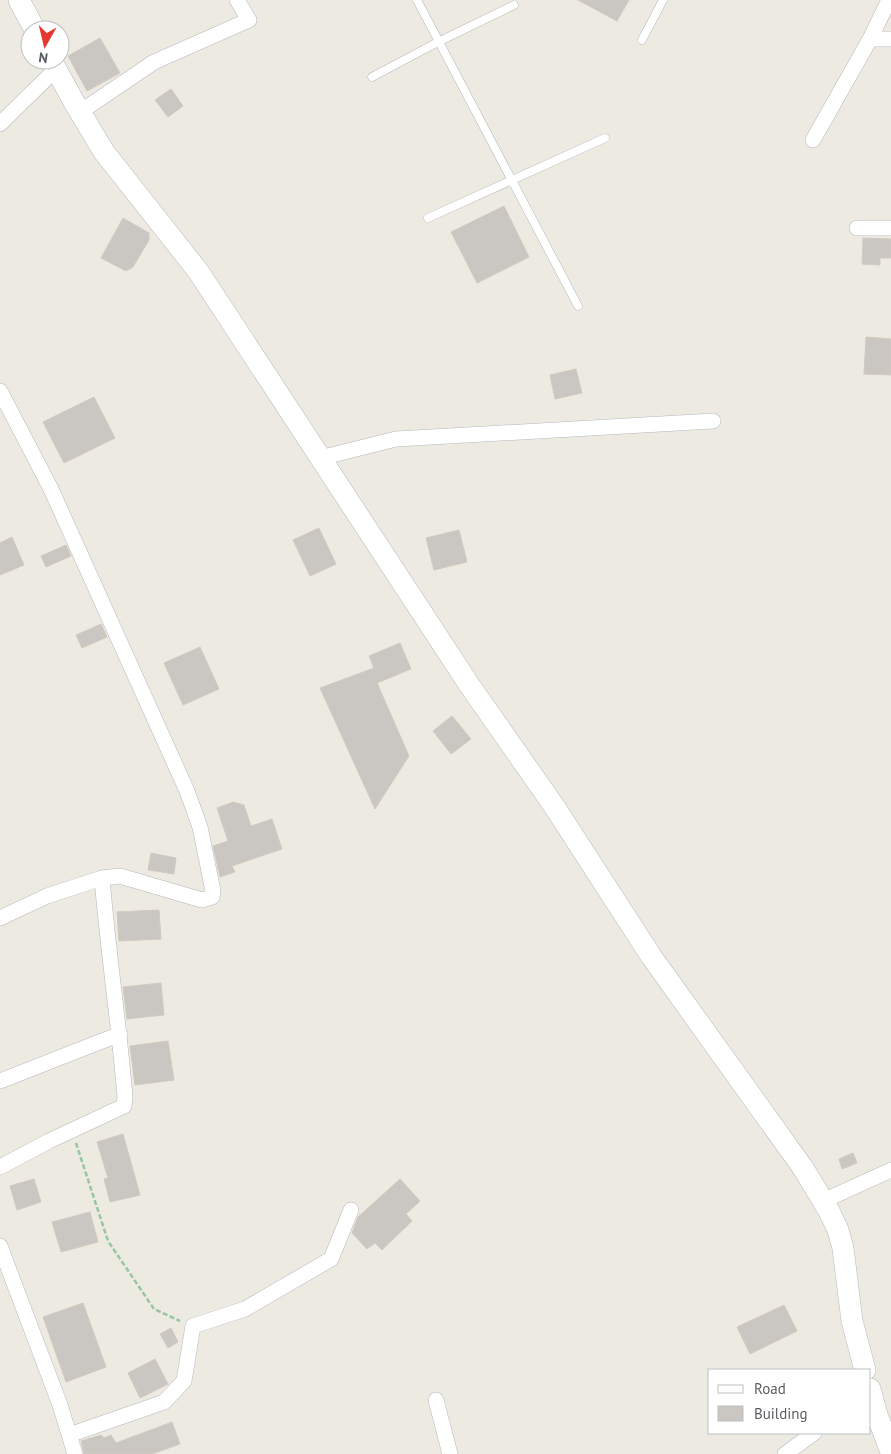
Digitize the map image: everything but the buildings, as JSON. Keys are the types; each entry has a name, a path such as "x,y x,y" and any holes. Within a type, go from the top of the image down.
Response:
{"street":[{"path":"19,0 30,20"},
{"path":"80,112 154,62 249,20 236,0"},
{"path":"813,140 870,39 889,0"},
{"path":"870,39 891,38"},
{"path":"0,124 49,70"},
{"path":"56,70 104,152 198,271 470,686 554,806 651,956 792,1152 823,1201 838,1230 843,1248 852,1321 865,1369"},
{"path":"857,228 891,228"},
{"path":"0,390 51,489 187,791 200,827 212,891 212,897 202,900 120,876 102,878 47,896 0,918"},
{"path":"320,458 396,439 713,421"},
{"path":"0,1167 124,1106 120,1034 108,945 102,878"},
{"path":"0,1081 120,1034"},
{"path":"823,1201 891,1170"},
{"path":"69,1434 164,1402 184,1381 193,1326 245,1310 331,1260 351,1210"},
{"path":"0,1246 56,1396 75,1454"},
{"path":"871,1398 873,1416 891,1452"},
{"path":"436,1400 450,1454"},
{"path":"785,1454 813,1434"}],"lane":[{"path":"417,0 578,306"},
{"path":"642,40 663,0"},
{"path":"372,77 514,5"},
{"path":"428,218 605,138"}],"path":[{"path":"72,1131 108,1241 154,1309 193,1326"}]}
